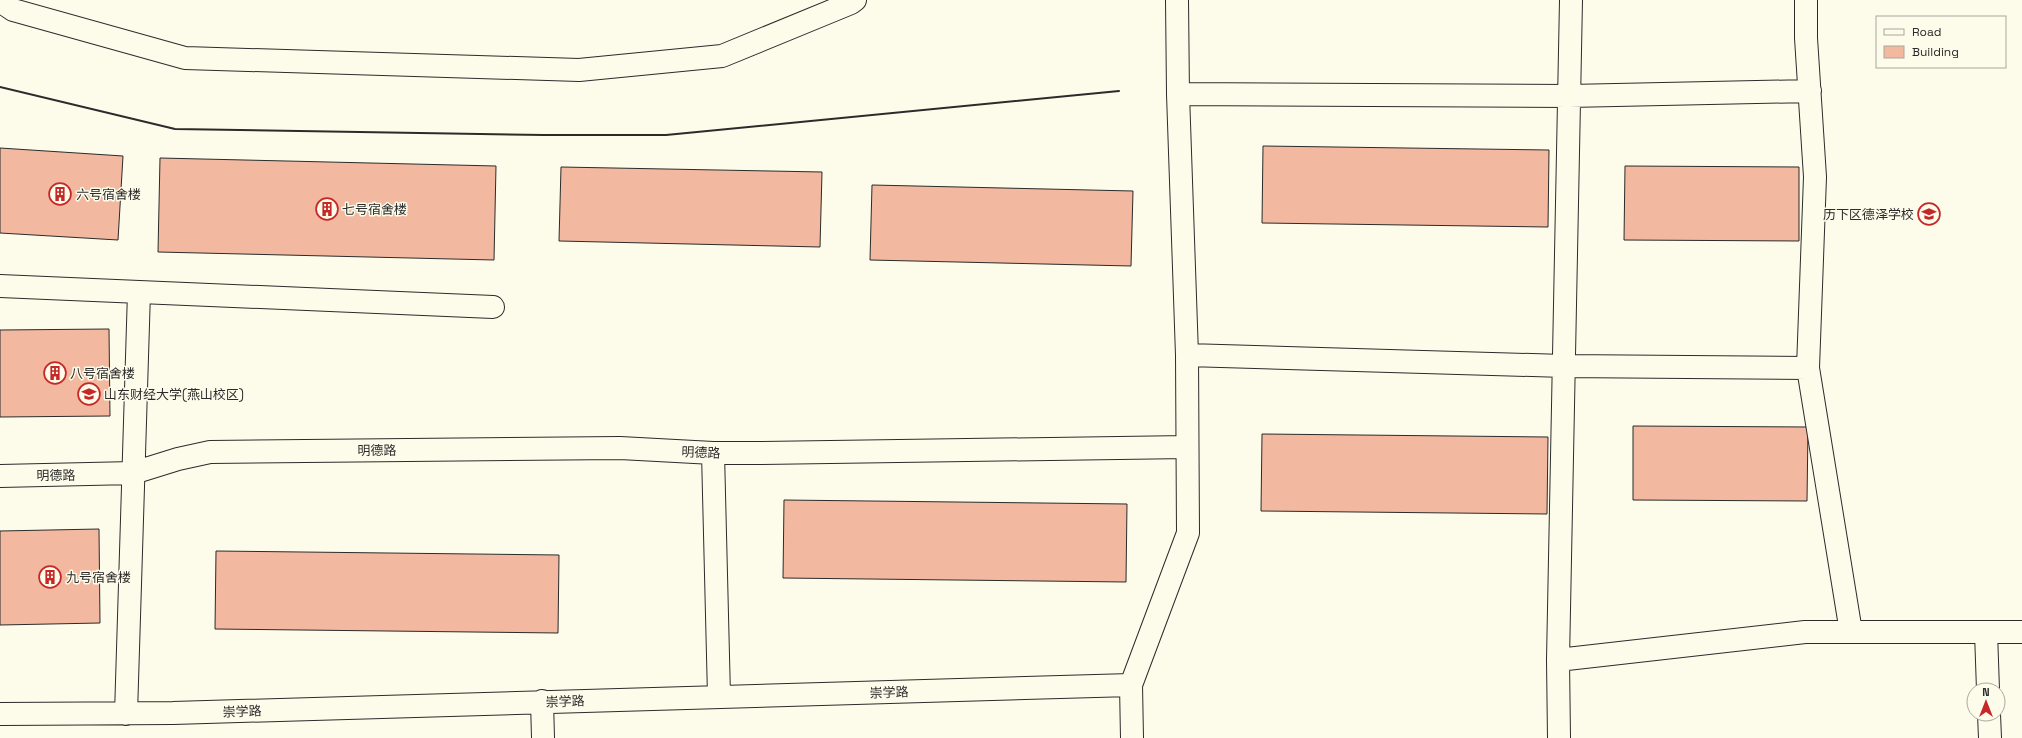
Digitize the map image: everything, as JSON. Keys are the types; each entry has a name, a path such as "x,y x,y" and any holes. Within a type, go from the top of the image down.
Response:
{"street":[{"path":"0,1 13,10 185,58 579,70 722,56 851,3 855,0"},
{"path":"1132,738 1131,685 1188,533 1187,355 1178,94 1177,0"},
{"path":"1559,738 1558,660 1571,0"},
{"path":"1806,0 1815,177 1808,368 1851,632"},
{"path":"1178,94 1569,96 1810,91"},
{"path":"0,286 493,307"},
{"path":"126,714 139,292"},
{"path":"1187,355 1564,366 1808,368"},
{"name":"明德路","path":"0,476 133,473 178,459 210,452 620,448 713,452 757,452 1187,447"},
{"path":"713,452 719,696"},
{"path":"1558,660 1805,632 2022,632"},
{"path":"1986,632 1988,682"},
{"name":"崇学路","path":"0,714 126,714 1131,685"},
{"path":"542,701 543,738"},
{"path":"1989,722 1990,738"}],"building":[{"path":"1263,146 1549,150 1548,227 1262,223"},
{"name":"六号宿舍楼","path":"0,148 123,156 118,240 0,233"},
{"name":"七号宿舍楼","path":"160,158 496,166 494,260 158,252"},
{"path":"1625,166 1799,167 1799,241 1624,240"},
{"path":"561,167 822,172 820,247 559,241"},
{"path":"872,185 1133,191 1131,266 870,260"},
{"name":"八号宿舍楼","path":"109,329 110,416 0,417 0,330"},
{"path":"1633,426 1808,427 1807,501 1633,500"},
{"path":"1262,434 1548,437 1547,514 1261,511"},
{"path":"784,500 1127,504 1126,582 783,578"},
{"name":"九号宿舍楼","path":"99,529 100,623 0,625 0,531"},
{"path":"216,551 559,555 558,633 215,629"}],"wall":[{"path":"0,87 175,129 544,135 666,135 1119,91"}],"place":[{"name":"六号宿舍楼","path":"60,194"},
{"name":"七号宿舍楼","path":"327,209"},
{"name":"历下区德泽学校","path":"1929,214"},
{"name":"八号宿舍楼","path":"55,373"},
{"name":"山东财经大学(燕山校区)","path":"89,394"},
{"name":"九号宿舍楼","path":"50,577"}]}
